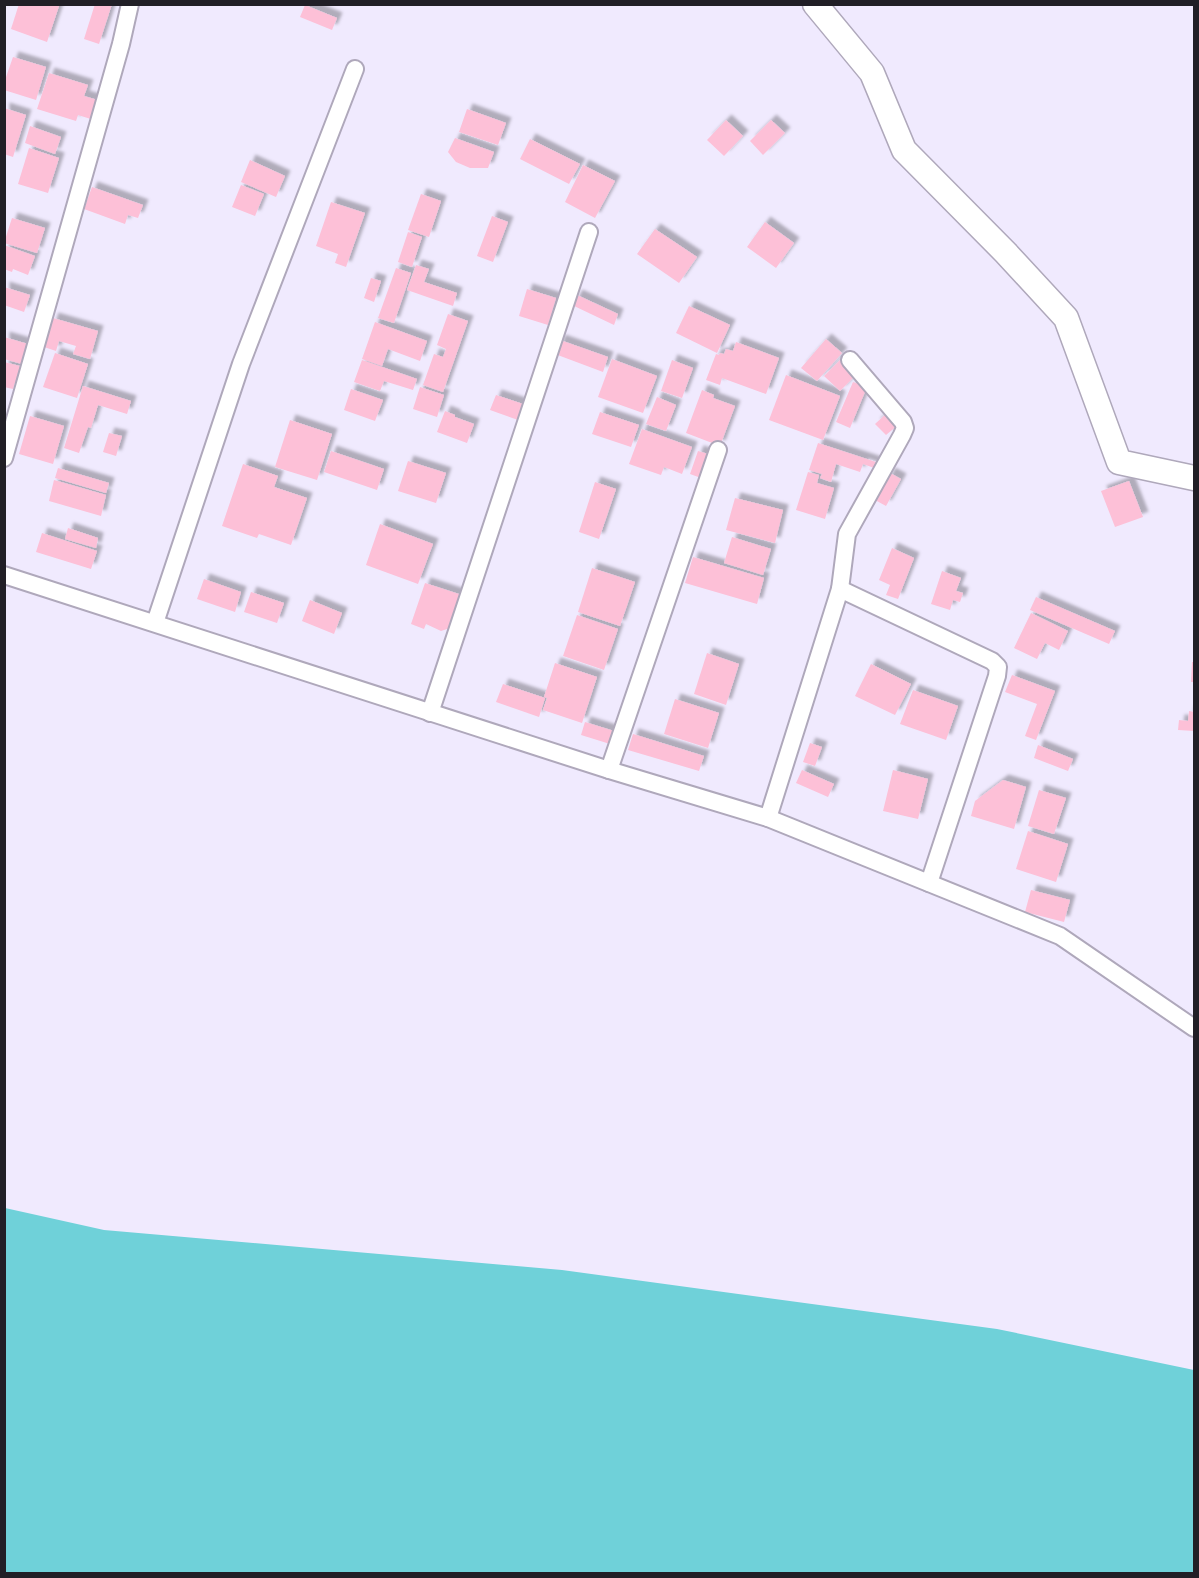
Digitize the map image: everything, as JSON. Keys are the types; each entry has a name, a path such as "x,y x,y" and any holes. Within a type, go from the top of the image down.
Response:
{"street":[{"path":"4,459 121,44 130,4"},
{"path":"815,4 872,74 904,150 1006,253 1066,318 1119,462 1194,478"},
{"path":"155,623 242,364 355,69"},
{"path":"430,713 589,232"},
{"path":"768,818 840,589 847,534 905,428 850,360"},
{"path":"609,770 718,450"},
{"path":"4,575 609,770 768,818 1060,936 1194,1028"},
{"path":"840,589 992,661 998,667 929,883"}],"water":[{"path":"5,1208 104,1230 562,1270 997,1329 1194,1370 1194,1573 5,1573"}],"building":[{"path":"19,4 59,6 47,42 11,29"},
{"path":"95,4 112,4 99,44 84,39"},
{"path":"305,5 337,18 332,30 300,17"},
{"path":"13,57 46,67 36,100 4,90 4,83"},
{"path":"49,73 88,85 84,96 101,101 94,120 78,115 76,121 37,109"},
{"path":"4,108 26,115 13,157 4,154"},
{"path":"467,109 506,123 498,145 459,132"},
{"path":"726,120 743,136 724,156 707,140"},
{"path":"771,120 785,133 763,155 750,141"},
{"path":"30,126 61,137 55,154 25,143"},
{"path":"455,138 494,152 488,168 470,168 456,162 448,152"},
{"path":"530,139 580,164 569,184 520,159"},
{"path":"29,148 59,158 48,193 18,184"},
{"path":"250,160 285,176 276,197 241,182"},
{"path":"583,165 615,181 595,218 565,202"},
{"path":"241,185 264,194 255,216 232,207"},
{"path":"92,187 143,205 138,218 128,215 125,224 84,209"},
{"path":"421,194 441,201 429,237 408,230"},
{"path":"331,202 365,213 346,267 335,263 338,254 316,246"},
{"path":"492,216 508,222 493,262 477,256"},
{"path":"12,218 45,228 37,253 4,243"},
{"path":"765,222 794,243 776,268 747,247"},
{"path":"655,229 697,257 679,283 637,254"},
{"path":"408,232 422,237 412,267 398,262"},
{"path":"4,245 35,256 28,275 13,269 12,272 4,269"},
{"path":"416,265 429,269 424,282 457,293 453,306 407,290"},
{"path":"396,268 411,273 394,323 378,318"},
{"path":"371,278 381,281 374,302 364,298"},
{"path":"4,287 30,295 24,312 4,305"},
{"path":"527,289 556,298 548,325 519,316"},
{"path":"577,295 618,314 614,325 572,305"},
{"path":"689,306 730,325 717,353 676,333"},
{"path":"448,314 468,321 443,392 423,385 434,354 443,357 446,349 437,345"},
{"path":"53,318 98,331 90,359 73,354 76,346 59,341 56,351 44,347"},
{"path":"375,322 427,341 420,361 388,349 382,366 362,359"},
{"path":"4,337 28,344 22,364 4,359"},
{"path":"826,339 842,353 817,381 801,368"},
{"path":"560,340 608,357 603,372 555,354"},
{"path":"736,342 779,358 766,394 722,378 720,385 706,380 716,354 724,354 726,349 733,351"},
{"path":"55,353 88,364 77,398 43,387"},
{"path":"612,359 657,376 643,413 598,397"},
{"path":"362,360 417,379 413,390 384,381 380,391 354,382"},
{"path":"672,360 693,368 682,398 661,391"},
{"path":"840,360 856,375 840,391 824,376"},
{"path":"4,362 20,366 13,389 4,387"},
{"path":"786,375 840,396 823,440 769,420"},
{"path":"853,382 867,387 850,428 836,422"},
{"path":"83,386 131,401 127,414 98,405 91,428 88,427 79,453 64,448"},
{"path":"420,387 444,395 437,417 413,409"},
{"path":"351,389 383,400 375,421 344,410"},
{"path":"702,390 714,395 713,398 735,406 720,446 686,433"},
{"path":"496,395 523,404 518,420 490,410"},
{"path":"657,397 676,405 666,431 646,424"},
{"path":"445,411 474,424 467,443 437,432"},
{"path":"600,412 639,425 631,447 592,434"},
{"path":"887,413 898,425 886,435 875,424"},
{"path":"30,416 64,426 53,464 19,454"},
{"path":"290,420 332,434 317,480 275,467"},
{"path":"642,429 692,447 682,474 664,467 661,475 629,464"},
{"path":"109,433 122,436 116,456 103,452"},
{"path":"818,443 879,463 877,469 863,464 860,472 836,464 831,482 820,478 822,474 809,470"},
{"path":"331,451 384,469 377,490 324,472"},
{"path":"698,451 708,454 701,478 690,474"},
{"path":"408,461 446,473 436,503 398,491"},
{"path":"243,464 278,476 274,487 307,498 291,545 259,534 257,538 222,526"},
{"path":"58,468 109,483 106,493 55,478"},
{"path":"808,472 819,475 817,483 834,488 825,519 796,510"},
{"path":"890,473 901,479 886,506 875,500"},
{"path":"54,480 106,495 101,516 49,501"},
{"path":"1129,481 1143,517 1115,527 1101,491"},
{"path":"595,482 616,489 599,539 579,532"},
{"path":"735,498 783,510 775,543 726,530"},
{"path":"380,524 433,544 418,584 366,565"},
{"path":"68,528 98,538 96,548 65,539"},
{"path":"42,533 97,551 91,569 36,552"},
{"path":"732,537 771,549 763,575 724,563"},
{"path":"892,548 914,558 898,599 886,595 890,585 879,580"},
{"path":"693,557 764,578 757,604 685,583"},
{"path":"592,568 635,582 620,626 578,612"},
{"path":"942,571 961,578 956,591 963,593 960,602 953,600 950,610 931,604"},
{"path":"204,579 241,592 235,612 197,599"},
{"path":"425,583 465,596 450,628 441,631 426,624 424,629 411,624"},
{"path":"251,592 284,603 277,623 244,612"},
{"path":"1036,597 1115,631 1109,644 1030,610"},
{"path":"310,600 342,613 334,634 302,621"},
{"path":"1031,613 1068,631 1059,650 1045,643 1037,659 1014,648"},
{"path":"577,615 618,629 604,670 563,656"},
{"path":"707,653 739,664 726,705 694,694"},
{"path":"1192,662 1194,662 1194,682 1191,682"},
{"path":"555,663 597,677 582,723 543,710 547,698 544,697"},
{"path":"871,664 911,684 895,715 855,696"},
{"path":"1012,675 1055,691 1036,740 1025,736 1037,704 1005,692"},
{"path":"503,684 545,698 539,717 496,702"},
{"path":"913,690 958,706 946,740 900,724"},
{"path":"675,699 719,713 708,748 664,734"},
{"path":"1189,711 1194,712 1194,731 1178,730 1179,720 1188,721"},
{"path":"585,722 614,731 610,744 581,735"},
{"path":"633,734 704,756 699,771 628,750"},
{"path":"810,743 822,747 815,766 803,762"},
{"path":"1038,745 1073,759 1068,771 1034,758"},
{"path":"802,770 834,784 828,797 796,783"},
{"path":"893,770 928,779 918,819 883,811"},
{"path":"1003,780 1026,787 1014,829 971,816 975,801"},
{"path":"1039,790 1066,798 1054,834 1028,826"},
{"path":"1028,831 1068,844 1056,882 1016,869"},
{"path":"1031,890 1070,900 1064,922 1025,912"}]}
